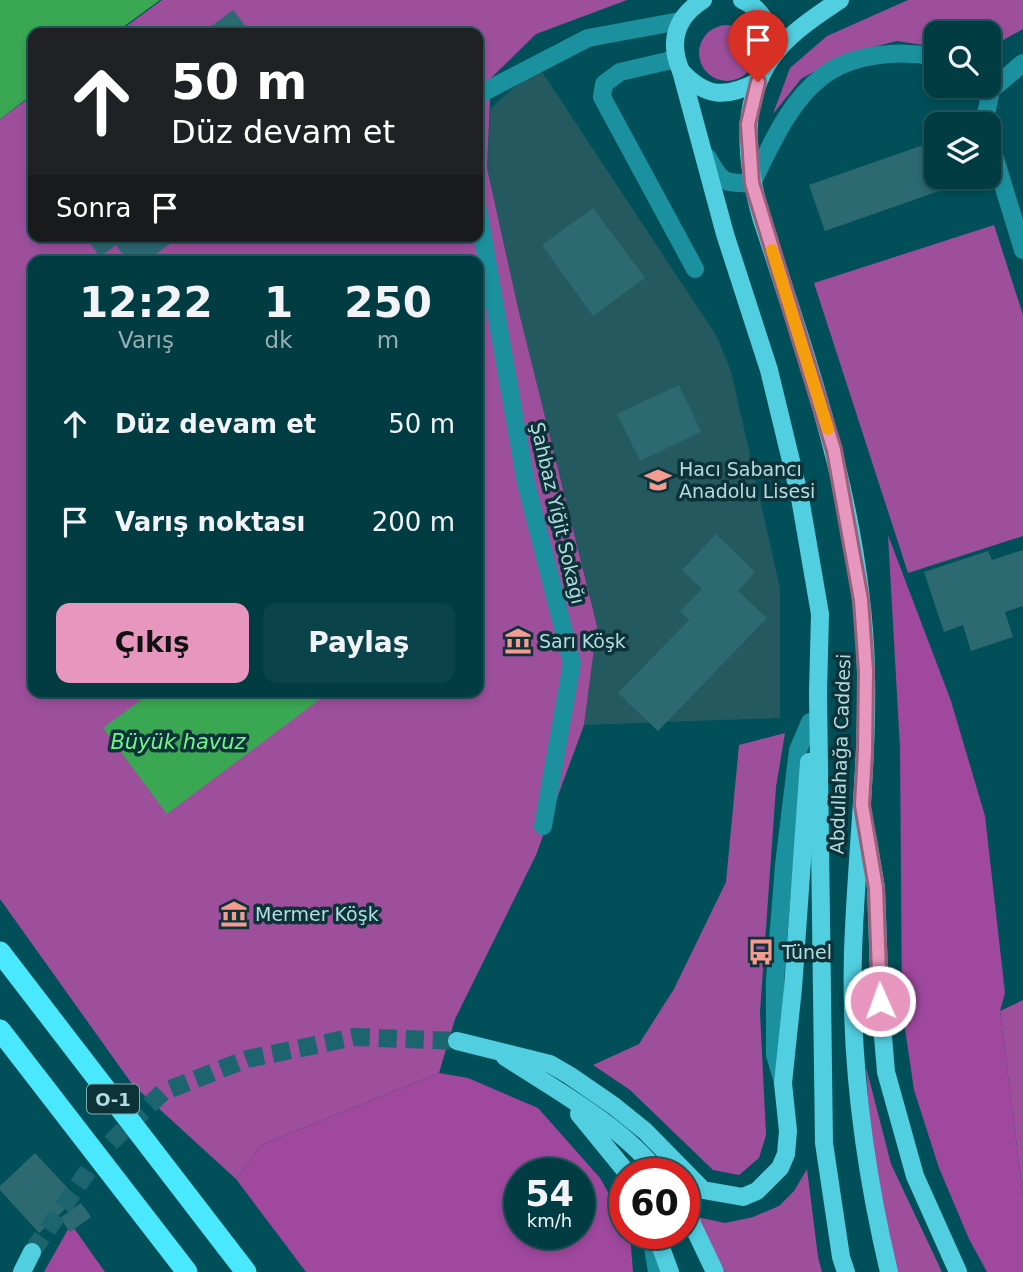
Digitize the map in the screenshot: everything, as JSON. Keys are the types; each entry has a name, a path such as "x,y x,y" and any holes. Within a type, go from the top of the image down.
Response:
{"highway":[{"name":"O-1","path":"0,952 246,1272"},
{"name":"O-1","path":"0,1030 187,1272"}],"main road":[{"path":"703,0 690,8 680,21 674,46 681,71 692,83 707,91 740,91 758,82"},
{"path":"742,0 760,13 768,26 772,40 772,56"},
{"name":"Abdullahağa Caddesi","path":"840,0 796,32 772,56 758,82 748,124 752,183 834,450 861,600 866,671 865,751 853,954 854,1048 866,1162 888,1272"},
{"name":"Abdullahağa Caddesi","path":"681,71 725,234 769,370 800,498 820,614 818,693 814,722 824,1143 841,1257 846,1272"},
{"path":"457,1041 550,1064 569,1075 645,1131 703,1190 744,1197 757,1191 780,1168 786,1154 788,1131 783,1083 814,722"},
{"path":"862,805 876,888 880,1001 886,1072 915,1176 958,1272"},
{"path":"490,1048 613,1129 645,1158"},
{"path":"564,1096 615,1158"},
{"path":"700,1241 715,1272"},
{"path":"662,1249 670,1272"},
{"path":"22,1272 32,1252"}],"street":[{"path":"483,92 589,38 680,21"},
{"path":"702,147 719,177 732,184 752,183 775,138 803,96 823,76 843,65 866,58 924,55"},
{"path":"1001,76 1023,64"},
{"path":"681,71 620,72 604,84 602,97 695,270"},
{"path":"1001,178 1023,250"},
{"name":"Şahbaz Yiğit Sokağı","path":"483,238 526,483 572,663 543,826"},
{"path":"653,1249 657,1272"}],"shaded area":[{"path":"162,0 627,0 536,34 491,78 487,168 518,308 597,626 584,725 536,855 455,1019 439,1073 261,1145 236,1179 132,1084 0,899 0,119 28,99 28,242 483,242 483,28 124,28"},
{"path":"908,0 1023,0 1023,29 1001,41 1001,21 924,21 924,45 897,41 845,54 801,79 773,114 790,68 827,36"},
{"path":"722,25 732,25 747,33 753,42 753,64 747,73 732,81 722,81 704,69 699,58 699,48 711,30"},
{"name":"Hacı Sabancı Anadolu Lisesi","path":"538,66 716,335 731,371 780,588 780,718 584,725 597,626 518,308 487,168 490,109"},
{"path":"994,225 1023,315 1023,536 908,573 814,283"},
{"path":"888,535 951,701 985,816 1005,993 1000,1011 1023,1196 1023,1272 987,1272 969,1239 939,1168 914,1090 902,1008 900,748"},
{"path":"785,733 776,787 760,1012 766,1135 759,1158 739,1175 713,1170 630,1090 593,1065 639,1044 674,989 726,882 739,745"},
{"path":"1023,1000 1023,1196 1000,1011"},
{"path":"866,1067 891,1164 942,1272 897,1272 871,1144"},
{"path":"439,1073 468,1078 538,1108 582,1158 504,1158 504,1249 595,1249 595,1172 609,1194 609,1249 631,1249 633,1272 306,1272 236,1179 261,1145"},
{"path":"807,1169 822,1272 725,1272 700,1223 700,1218 725,1223 753,1217 779,1206 794,1191"},
{"path":"71,1224 105,1272 44,1272"}],"water":[{"path":"0,0 160,0 122,28 28,28 28,98 0,119"},
{"name":"Büyük havuz","path":"145,697 323,697 167,814 103,728"}],"building":[{"path":"233,10 247,28 209,28"},
{"path":"924,145 924,189 945,189 825,231 809,185"},
{"path":"593,208 645,278 593,316 542,245"},
{"path":"89,242 172,242 154,256 124,256 116,245 99,256"},
{"path":"679,385 701,432 640,461 617,414"},
{"name":"Hacı Sabancı Anadolu Lisesi","path":"716,534 755,572 738,591 767,618 658,731 618,693 689,620 680,611 702,589 682,570"},
{"path":"1023,550 1023,606 1005,612 1013,637 971,651 963,625 944,632 924,572 988,551 992,560"},
{"path":"35,1153 77,1198 39,1233 0,1190 0,1186"},
{"path":"81,1203 91,1217 70,1232 60,1218"}],"tunnel":[{"path":"32,1252 101,1152 163,1092 247,1059 355,1037 457,1041"}],"slow traffic":[{"path":"772,250 828,429"}],"place":[{"name":"Hacı Sabancı Anadolu Lisesi","path":"658,480"},
{"name":"Sarı Köşk","path":"518,641"},
{"name":"Mermer Köşk","path":"234,914"},
{"name":"Tünel","path":"761,952"}],"route":[{"path":"758,82 748,124 752,183 834,450 861,600 866,671 862,805 876,888 880,1001"}]}
